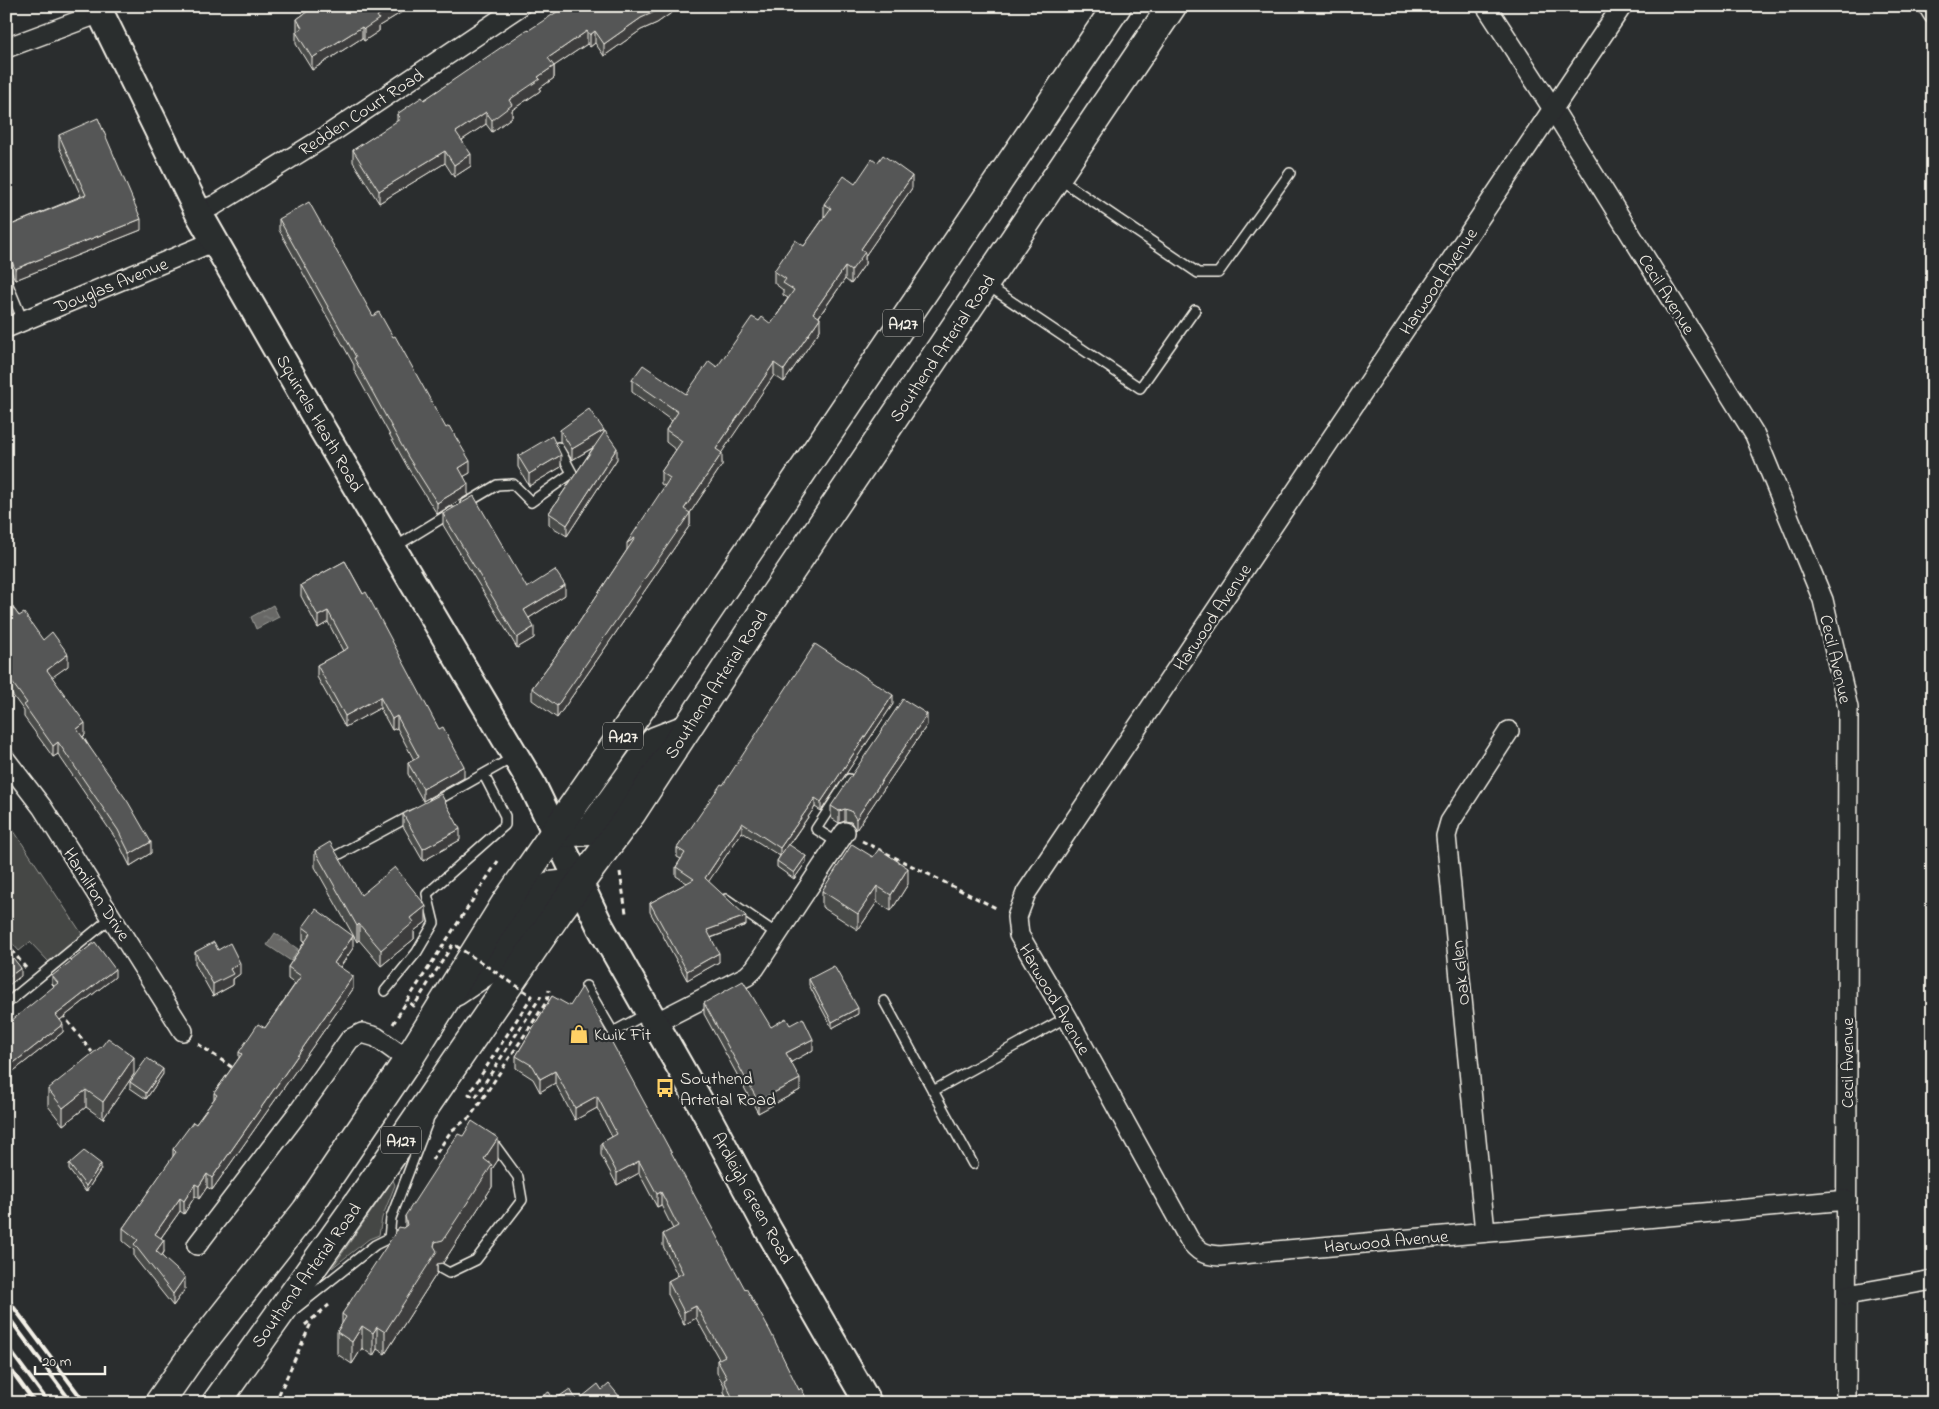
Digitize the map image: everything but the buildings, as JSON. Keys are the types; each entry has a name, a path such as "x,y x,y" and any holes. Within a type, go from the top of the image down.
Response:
{"highway":[{"name":"A127","path":"159,1403 191,1356 306,1211 408,1060 507,901 556,833 1117,6"},
{"name":"Southend Arterial Road","path":"218,1399 580,883 631,814 686,729 1172,6"},
{"name":"A127","path":"556,833 590,831 655,741 686,729"},
{"name":"A127","path":"448,997 489,969 550,886 580,883"}],"street":[{"name":"Redden Court Road","path":"198,212 215,205 328,135 520,6"},
{"name":"Cecil Avenue","path":"1486,6 1553,109 1755,435 1823,600 1848,708 1846,1403"},
{"name":"Harwood Avenue","path":"1622,6 1026,893 1017,917 1019,935 1067,1017 1189,1239 1196,1249 1206,1255 1220,1256 1847,1200"},
{"path":"1928,6 1933,14"},
{"name":"Squirrels Heath Road","path":"98,9 214,242 514,757 532,784 556,833"},
{"path":"6,48 98,9"},
{"name":"Douglas Avenue","path":"15,325 214,242"},
{"name":"Oak Glen","path":"1485,1232 1446,836 1450,822 1509,731"},
{"name":"Hamilton Drive","path":"6,760 42,807 183,1031"},
{"name":"Ardleigh Green Road","path":"556,833 600,926 768,1229 868,1403"},
{"path":"652,1018 747,976 841,838"},
{"path":"197,1245 297,1114 350,1039 362,1033 376,1037 408,1060"},
{"path":"1847,1295 1933,1280"}],"lane":[{"path":"1057,177 1198,273 1218,273 1290,173"},
{"path":"6,280 15,325"},
{"path":"986,284 1140,388 1195,310"},
{"path":"392,548 497,485 513,484 532,502 572,473 558,447"},
{"path":"336,856 514,757"},
{"path":"841,838 816,828 854,772"},
{"path":"385,991 417,952 434,923 426,894 505,825 506,816 484,775"},
{"path":"722,896 777,934"},
{"path":"6,1004 113,917"},
{"path":"586,986 613,1032 652,1018"},
{"path":"884,1001 973,1164"},
{"path":"933,1091 1067,1017"},
{"path":"389,1238 391,1218 446,1074"},
{"path":"440,1268 449,1273 476,1260 522,1200 518,1177 483,1129"},
{"path":"389,1238 400,1243"},
{"path":"268,1328 311,1298 374,1246 389,1238"}],"path":[{"path":"841,838 1017,917"},
{"path":"388,1032 498,861"},
{"path":"6,943 92,1052"},
{"path":"408,1001 414,1006 453,944 532,996 469,1094 475,1098 541,996"},
{"path":"430,1164 451,1131 470,1117 480,1104 547,1001 549,990"},
{"path":"183,1031 195,1042 241,1074"},
{"path":"275,1403 313,1318 332,1303"}],"shaded area":[{"path":"6,819 82,934 49,962 30,942 19,951 6,936"},
{"path":"393,1180 395,1185 382,1218 379,1235 369,1239 332,1268"}],"water":[{"path":"273,605 279,617 256,629 251,617"},
{"path":"275,933 298,949 291,961 267,945"}],"railway":[{"path":"6,1297 85,1403"},
{"path":"6,1314 72,1403"},
{"path":"6,1345 49,1403"},
{"path":"6,1363 35,1403"}],"place":[{"name":"Kwik Fit","path":"579,1034"},
{"name":"Southend Arterial Road","path":"665,1088"}]}
